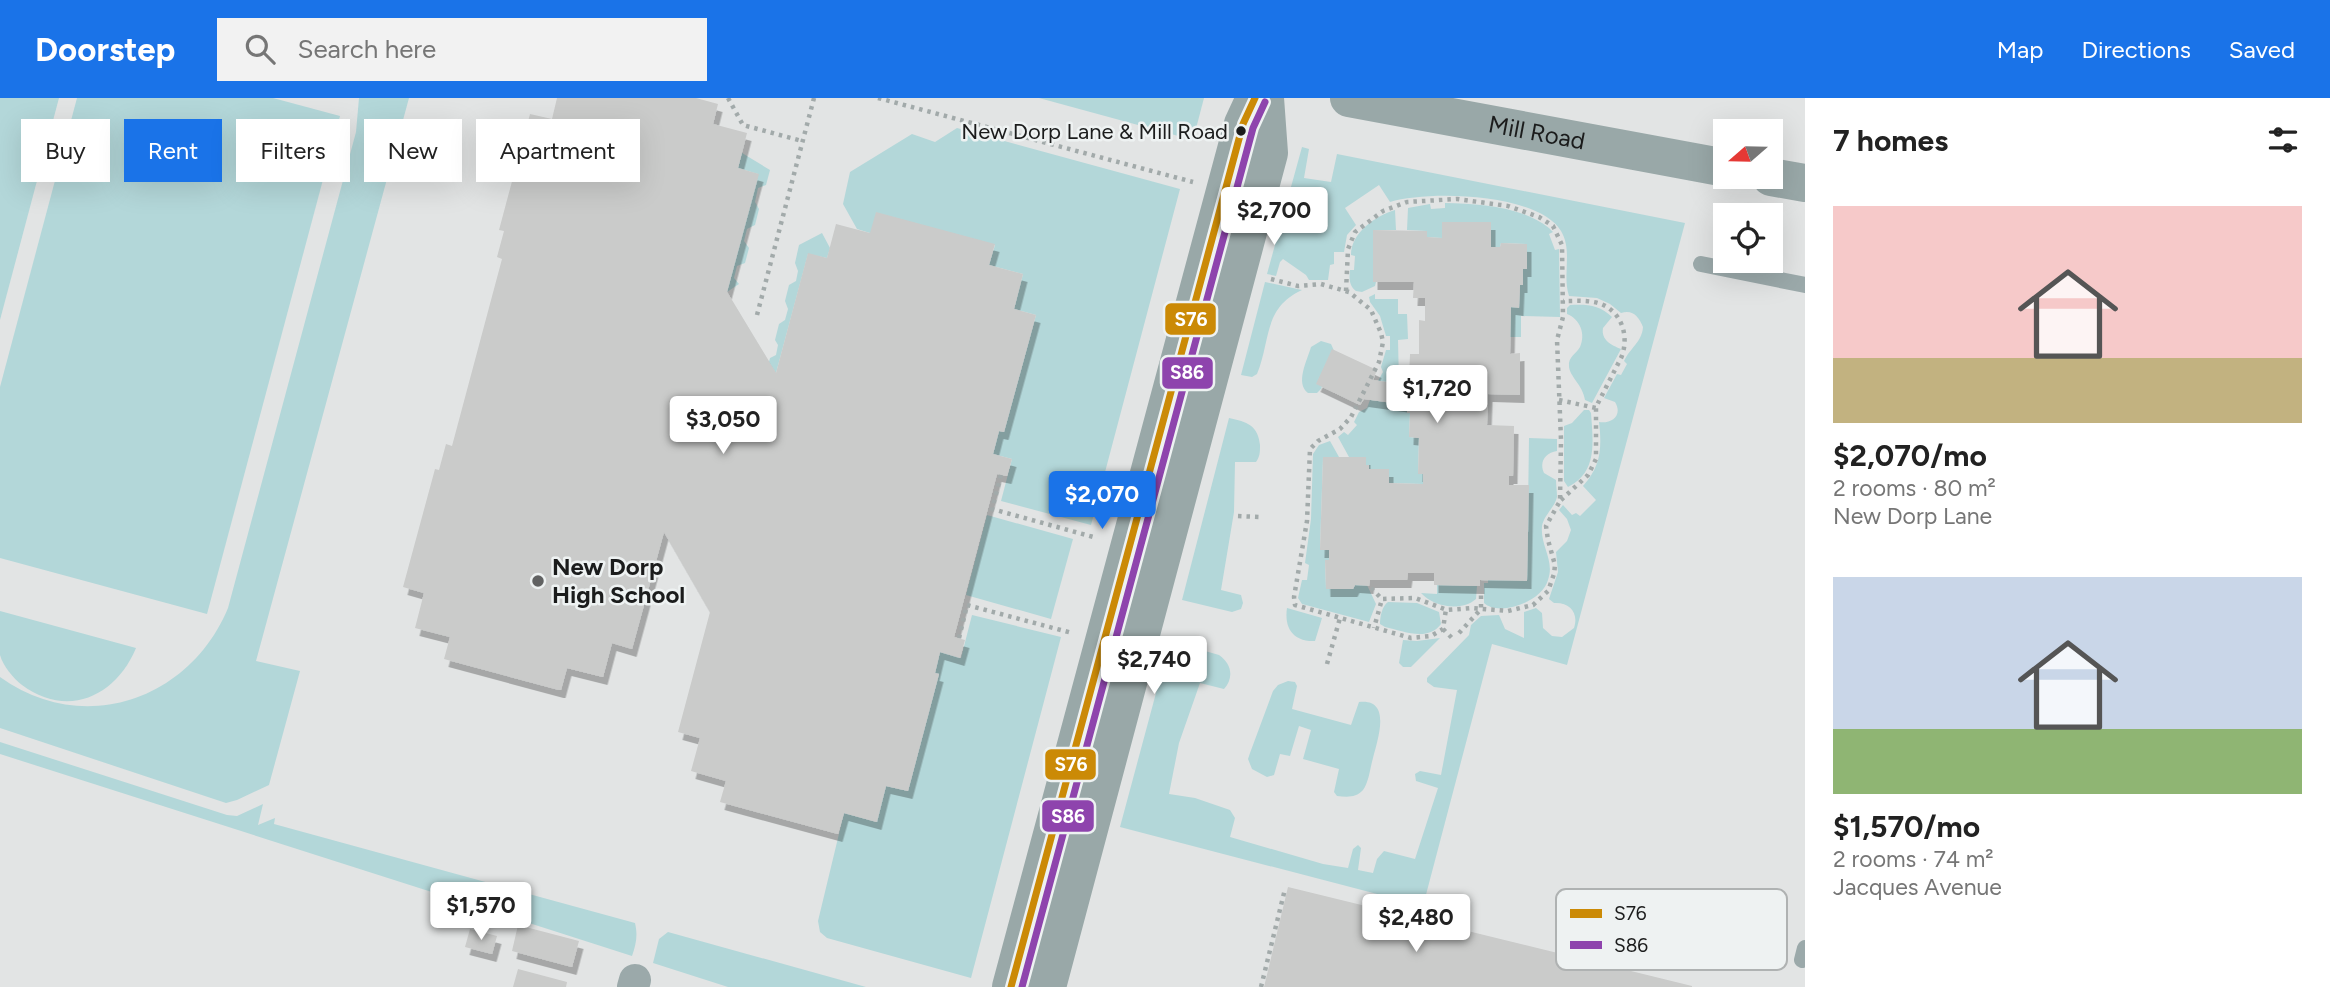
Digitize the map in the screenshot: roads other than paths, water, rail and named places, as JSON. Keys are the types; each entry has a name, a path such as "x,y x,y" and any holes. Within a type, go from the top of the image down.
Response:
{"street":[{"path":"1011,987 1242,124 1255,98"},
{"path":"1047,987 1269,153 1265,98"},
{"name":"Mill Road","path":"1349,98 1713,166"},
{"path":"1783,179 1805,183"}],"lane":[{"path":"1701,264 1805,285"}],"place":[{"name":"New Dorp Lane & Mill Road","path":"1241,131"},
{"name":"New Dorp High School","path":"538,581"}]}
